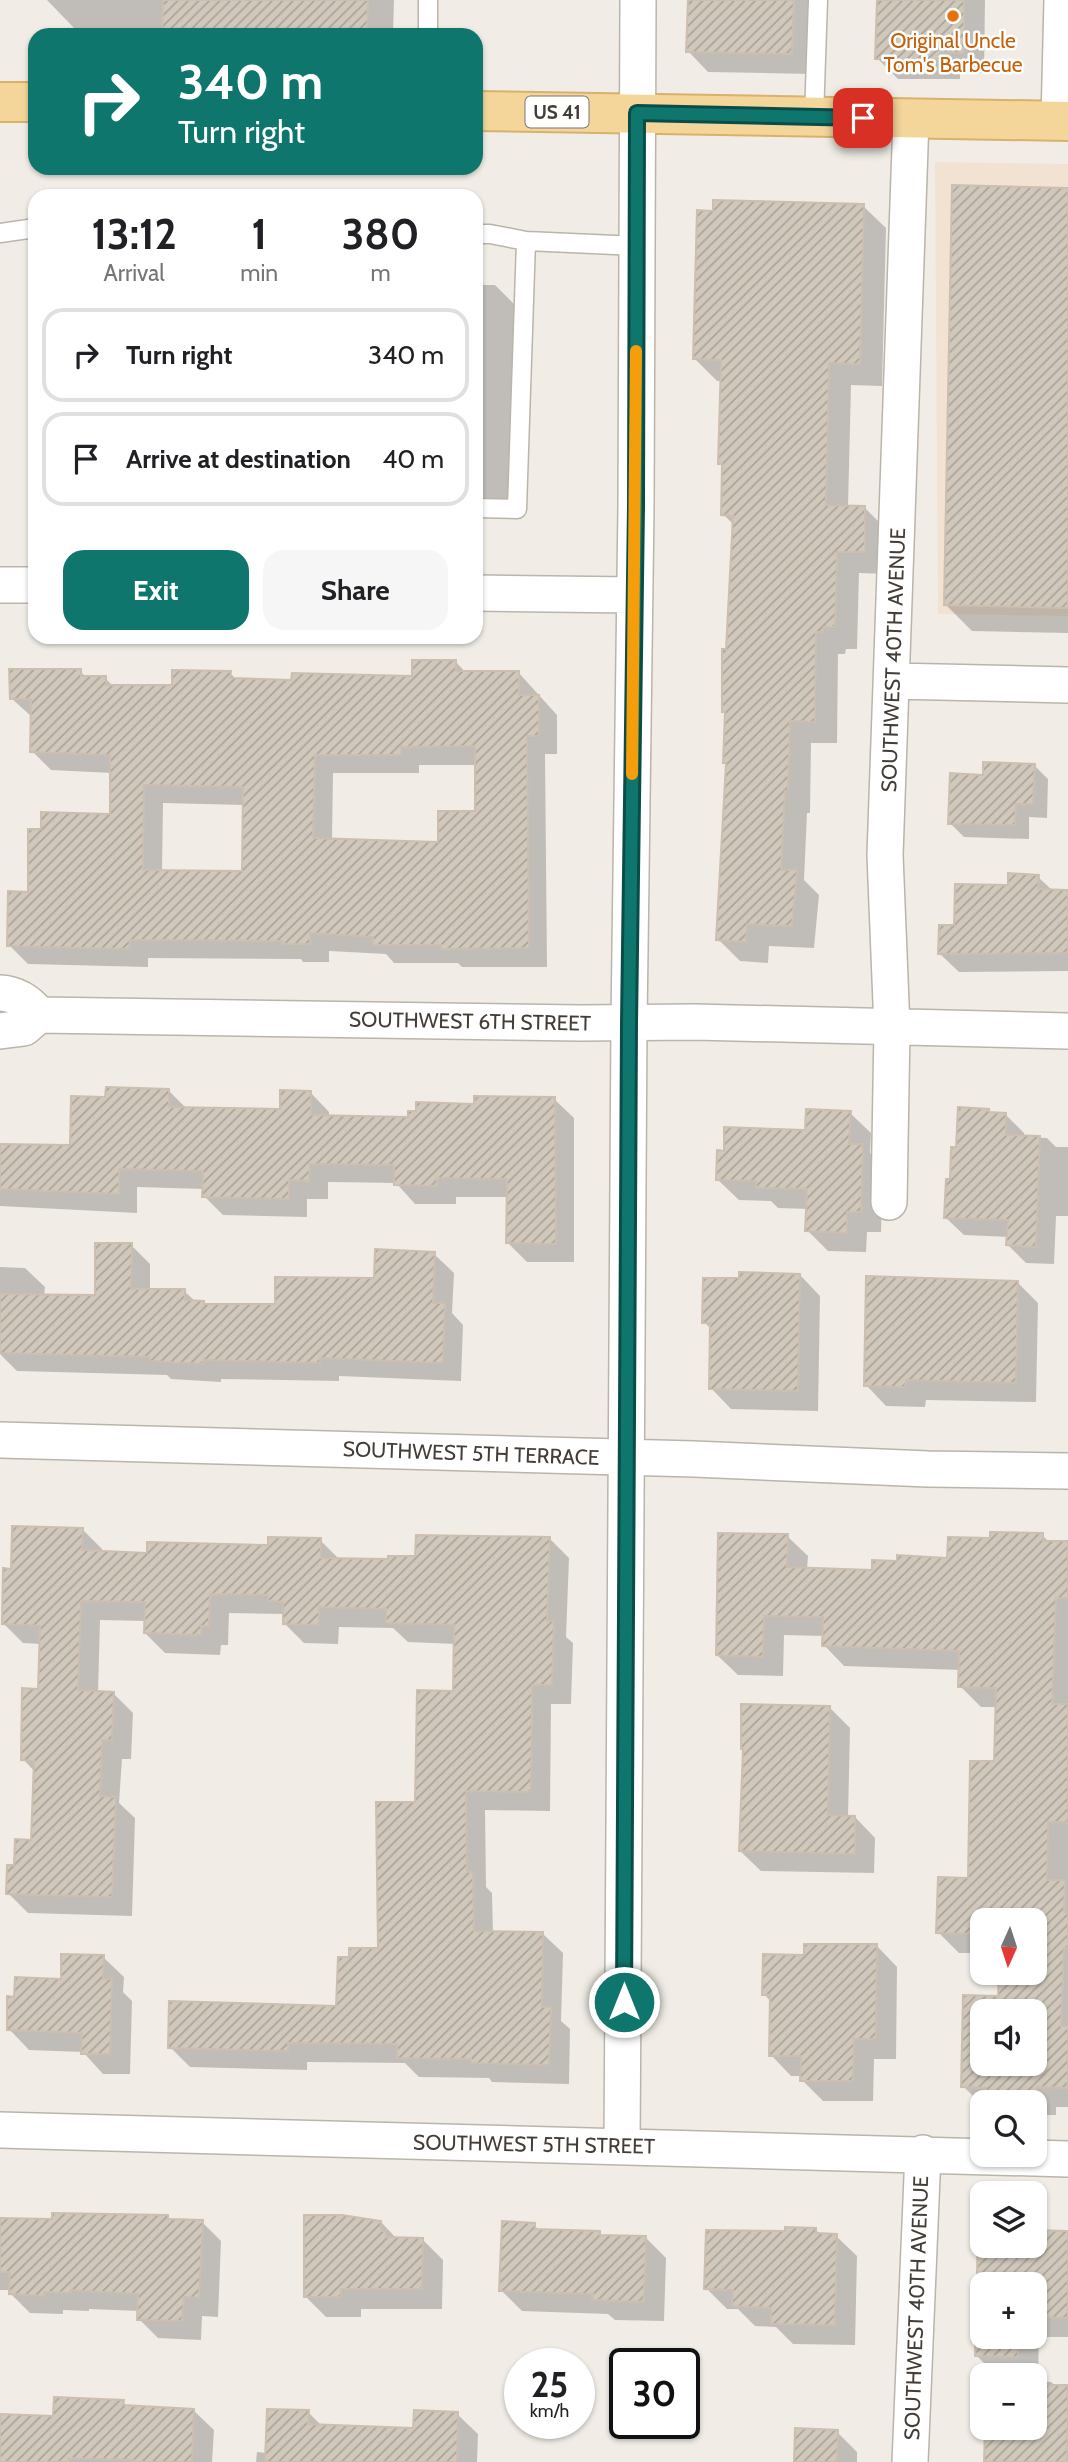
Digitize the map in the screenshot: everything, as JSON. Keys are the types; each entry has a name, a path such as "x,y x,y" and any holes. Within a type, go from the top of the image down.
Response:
{"main road":[{"name":"US 41","path":"483,111 1064,121"}],"street":[{"path":"622,2146 638,0"},
{"path":"1062,0 1064,121"},
{"name":"SOUTHWEST 40TH AVENUE","path":"889,1202 892,1028 886,855 911,119"},
{"path":"0,585 28,585"},
{"path":"483,593 634,595"},
{"path":"893,681 1068,685"},
{"path":"0,993 10,993 30,1003 39,1015"},
{"name":"SOUTHWEST 6TH STREET","path":"0,1031 24,1028 39,1015 695,1023 1068,1031"},
{"name":"SOUTHWEST 5TH TERRACE","path":"0,1440 1068,1471"},
{"name":"SOUTHWEST 5TH STREET","path":"0,2130 1068,2159"},
{"name":"SOUTHWEST 40TH AVENUE","path":"910,2462 923,2153"}],"lane":[{"path":"428,0 428,28"},
{"path":"814,117 818,0"},
{"path":"0,233 28,229"},
{"path":"483,234 526,241 637,246"},
{"path":"483,508 517,509 526,241"}],"shaded area":[{"path":"935,162 1068,164 1068,616 938,614"}],"building":[{"path":"163,0 368,0 367,28 162,28"},
{"path":"688,0 794,0 792,54 686,52"},
{"path":"877,0 964,0 964,53 940,52 940,60 875,59"},
{"path":"952,185 1068,188 1068,608 944,605"},
{"path":"713,200 864,204 860,364 829,363 826,505 865,506 865,552 837,552 835,627 824,627 823,632 816,632 815,722 790,721 788,791 785,791 781,870 797,870 792,926 747,924 746,942 716,940 726,763 723,763 725,712 722,712 722,649 726,649 733,516 721,515 722,464 718,464 721,360 693,359 697,210 713,211"},
{"path":"412,660 456,660 456,671 519,671 519,695 539,695 539,736 527,736 529,948 441,949 441,945 373,945 373,937 310,933 310,944 282,944 282,941 130,940 129,949 7,946 8,891 28,892 28,829 41,829 41,812 110,814 110,755 30,752 31,699 10,699 9,669 81,669 81,676 106,676 106,685 172,685 172,670 231,671 230,678 291,680 292,673 412,676","holes":["475,746 475,811 438,811 438,842 313,838 315,755 401,755 401,747","144,785 243,787 242,871 143,870"]},
{"path":"983,762 1035,764 1033,804 1016,804 1015,825 948,824 950,773 983,775"},
{"path":"1008,873 1039,875 1038,889 1068,890 1068,953 938,954 939,925 954,925 955,884 1008,885"},
{"path":"106,1087 169,1089 169,1107 280,1109 280,1090 311,1091 311,1115 408,1117 408,1111 416,1111 416,1102 474,1104 474,1096 555,1097 556,1244 506,1243 507,1179 437,1178 437,1186 394,1185 394,1165 310,1164 309,1181 289,1180 289,1199 202,1197 203,1171 119,1169 119,1194 0,1189 0,1144 70,1145 71,1096 105,1097"},
{"path":"958,1107 1006,1113 1006,1135 1040,1136 1036,1247 1006,1245 1008,1220 944,1218 946,1179 950,1179 951,1147 956,1147"},
{"path":"806,1109 851,1111 849,1144 863,1144 861,1212 847,1212 847,1233 805,1231 807,1189 756,1188 756,1181 716,1180 717,1150 724,1151 724,1127 805,1130"},
{"path":"95,1243 132,1243 131,1289 185,1289 185,1300 204,1301 204,1304 275,1304 275,1277 374,1278 375,1249 435,1252 433,1303 445,1303 443,1363 320,1358 320,1363 203,1360 203,1364 150,1361 150,1357 0,1353 0,1294 95,1295"},
{"path":"739,1272 800,1274 798,1391 709,1389 710,1323 702,1323 703,1278 739,1278"},
{"path":"866,1276 1018,1281 1016,1383 906,1380 905,1387 864,1386"},
{"path":"12,1526 83,1528 82,1550 147,1553 147,1542 268,1545 268,1537 321,1538 321,1558 388,1559 388,1556 415,1556 416,1535 550,1537 547,1621 554,1621 552,1685 532,1685 531,1792 466,1791 467,1872 473,1872 474,1931 543,1932 542,2007 551,2007 549,2065 471,2063 471,2059 397,2058 397,2044 288,2043 288,2051 168,2048 169,2001 336,2006 338,1957 349,1957 349,1948 378,1948 376,1802 415,1802 417,1690 453,1691 454,1625 386,1623 386,1609 319,1607 319,1625 283,1624 283,1602 268,1601 268,1595 210,1594 209,1626 201,1626 201,1635 144,1633 145,1602 81,1601 78,1690 114,1692 112,1740 102,1740 100,1796 116,1797 112,1897 6,1894 7,1865 14,1865 15,1839 31,1840 34,1761 21,1760 22,1688 38,1689 40,1626 2,1624 3,1568 11,1569"},
{"path":"990,1532 1043,1533 1043,1541 1068,1541 1068,1598 1056,1598 1052,1704 1068,1704 1068,1822 1048,1822 1047,1880 1065,1880 1064,1912 1068,1913 1068,1948 1064,1948 1061,2026 1068,2026 1068,2088 986,2090 961,2087 963,1995 998,1996 998,1985 1047,1985 1047,1908 970,1908 970,1934 936,1933 938,1877 968,1878 970,1761 994,1761 996,1688 958,1687 959,1651 822,1646 823,1617 764,1616 763,1657 716,1655 718,1533 788,1534 787,1567 872,1570 872,1560 897,1561 897,1555 947,1558 948,1537 990,1538"},
{"path":"741,1704 830,1706 828,1815 855,1816 855,1854 739,1851 743,1749"},
{"path":"804,1944 877,1944 876,2039 854,2039 853,2081 800,2081 801,2056 769,2056 770,1995 762,1995 763,1954 804,1955"},
{"path":"61,1954 104,1955 103,1979 112,1979 110,2054 81,2054 82,2033 7,2030 7,1996 14,1997 15,1977 61,1979"},
{"path":"52,2213 168,2215 168,2219 203,2220 199,2298 184,2297 182,2321 137,2320 138,2294 71,2290 71,2293 44,2292 44,2296 9,2294 10,2272 0,2272 0,2218 52,2219"},
{"path":"304,2215 342,2215 381,2221 381,2231 386,2231 386,2237 423,2238 422,2289 341,2289 341,2297 304,2297"},
{"path":"502,2221 535,2223 535,2229 646,2236 644,2302 592,2300 593,2294 499,2291"},
{"path":"785,2227 816,2228 816,2233 837,2234 835,2325 771,2324 771,2308 732,2306 733,2290 704,2289 706,2230 785,2231"},
{"path":"1047,2230 1068,2231 1068,2318 1047,2317 1047,2272 977,2272 977,2258 1047,2258"},
{"path":"975,2349 1018,2349 1018,2357 975,2356"},
{"path":"1047,2385 1068,2385 1067,2462 984,2462 985,2440 1047,2440"},
{"path":"54,2397 124,2400 123,2405 194,2409 192,2462 68,2458 68,2462 0,2462 0,2414 53,2416"},
{"path":"267,2409 309,2410 308,2424 413,2428 414,2410 458,2412 457,2462 265,2462"},
{"path":"795,2428 838,2430 837,2462 794,2462"}],"slow traffic":[{"path":"632,774 636,351"}],"place":[{"name":"Original Uncle Tom's Barbecue","path":"953,16"}],"route":[{"path":"624,2002 637,113 863,118"}]}
